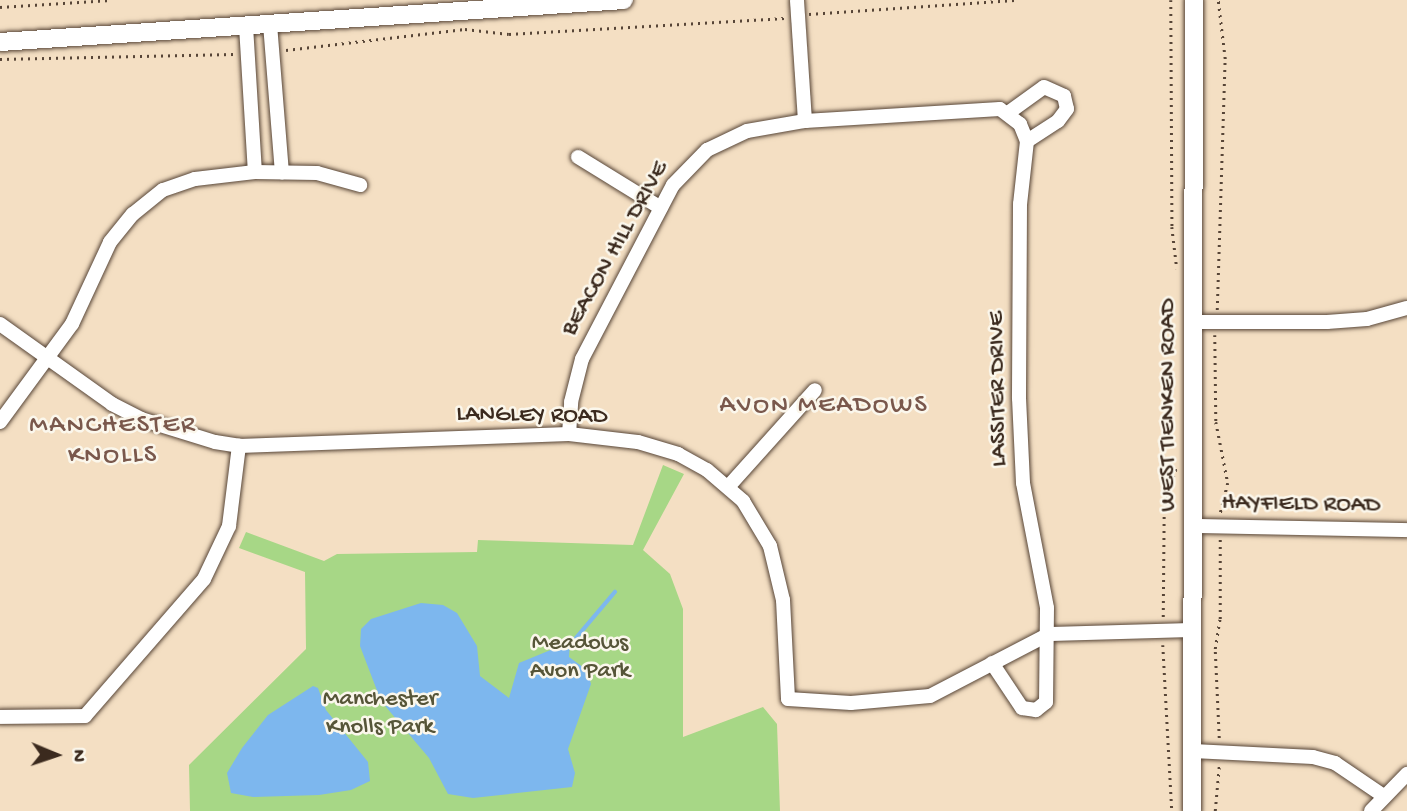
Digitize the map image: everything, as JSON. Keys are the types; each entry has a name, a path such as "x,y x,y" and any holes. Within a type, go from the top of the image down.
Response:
{"street":[{"path":"0,42 624,0"},
{"path":"797,0 805,121 974,110 1008,113 1020,124 1027,141 1058,121 1067,109 1064,96 1044,87 1008,113"},
{"name":"WEST TIENKEN ROAD","path":"1192,811 1194,0"},
{"path":"270,24 282,173"},
{"path":"246,26 255,172"},
{"path":"251,107 277,105"},
{"name":"BEACON HILL DRIVE","path":"569,434 571,402 582,359 661,208 682,174 707,150 747,131 805,121"},
{"name":"LASSITER DRIVE","path":"1027,141 1020,204 1023,483 1044,578 1049,634"},
{"path":"578,157 661,208"},
{"path":"0,422 90,292 110,242 133,214 178,184 255,172 317,173 360,185"},
{"path":"1194,322 1327,322 1367,319 1407,308"},
{"name":"LANGLEY ROAD","path":"0,324 141,419 188,436 239,446 569,434 638,442 678,454 729,486 762,529 776,565 783,600 788,699 851,703 930,696 1049,634 1193,630"},
{"path":"729,486 815,390"},
{"path":"0,718 85,716 204,579 229,526 239,446"},
{"name":"HAYFIELD ROAD","path":"1193,526 1407,530"},
{"path":"992,663 1021,708 1037,710 1046,702 1049,634"},
{"path":"1193,751 1313,757 1335,763 1382,795"},
{"path":"1371,811 1382,795 1407,774"}],"path":[{"path":"0,7 111,0"},
{"path":"272,51 465,29 509,34 1015,0"},
{"path":"1171,0 1172,226 1177,283"},
{"path":"1215,811 1219,751 1215,649 1220,619 1220,526 1228,483 1216,422 1216,322 1225,69 1218,0"},
{"path":"0,59 248,53"},
{"path":"1172,811 1163,630 1164,504 1178,457"}],"green space":[{"path":"663,465 684,474 643,550 670,574 683,609 683,737 763,707 777,724 780,811 190,811 189,765 306,649 305,572 239,548 246,532 324,561 337,554 477,552 478,540 633,545"}],"water":[{"path":"421,603 443,605 457,613 477,646 480,676 509,698 519,663 570,642 569,657 587,670 591,684 568,749 575,773 572,787 473,798 448,794 429,758 381,701 360,646 361,629 371,619"},
{"path":"313,686 318,688 326,710 368,762 370,781 351,790 319,795 253,797 231,793 227,773 242,748 268,715"}],"waterway":[{"path":"571,644 615,592"}],"district":[{"name":"AVON MEADOWS","path":"824,407"},
{"name":"MANCHESTER KNOLLS","path":"113,442"}],"park label":[{"name":"Meadows Avon Park","path":"580,658"},
{"name":"Manchester Knolls Park","path":"380,714"}]}
